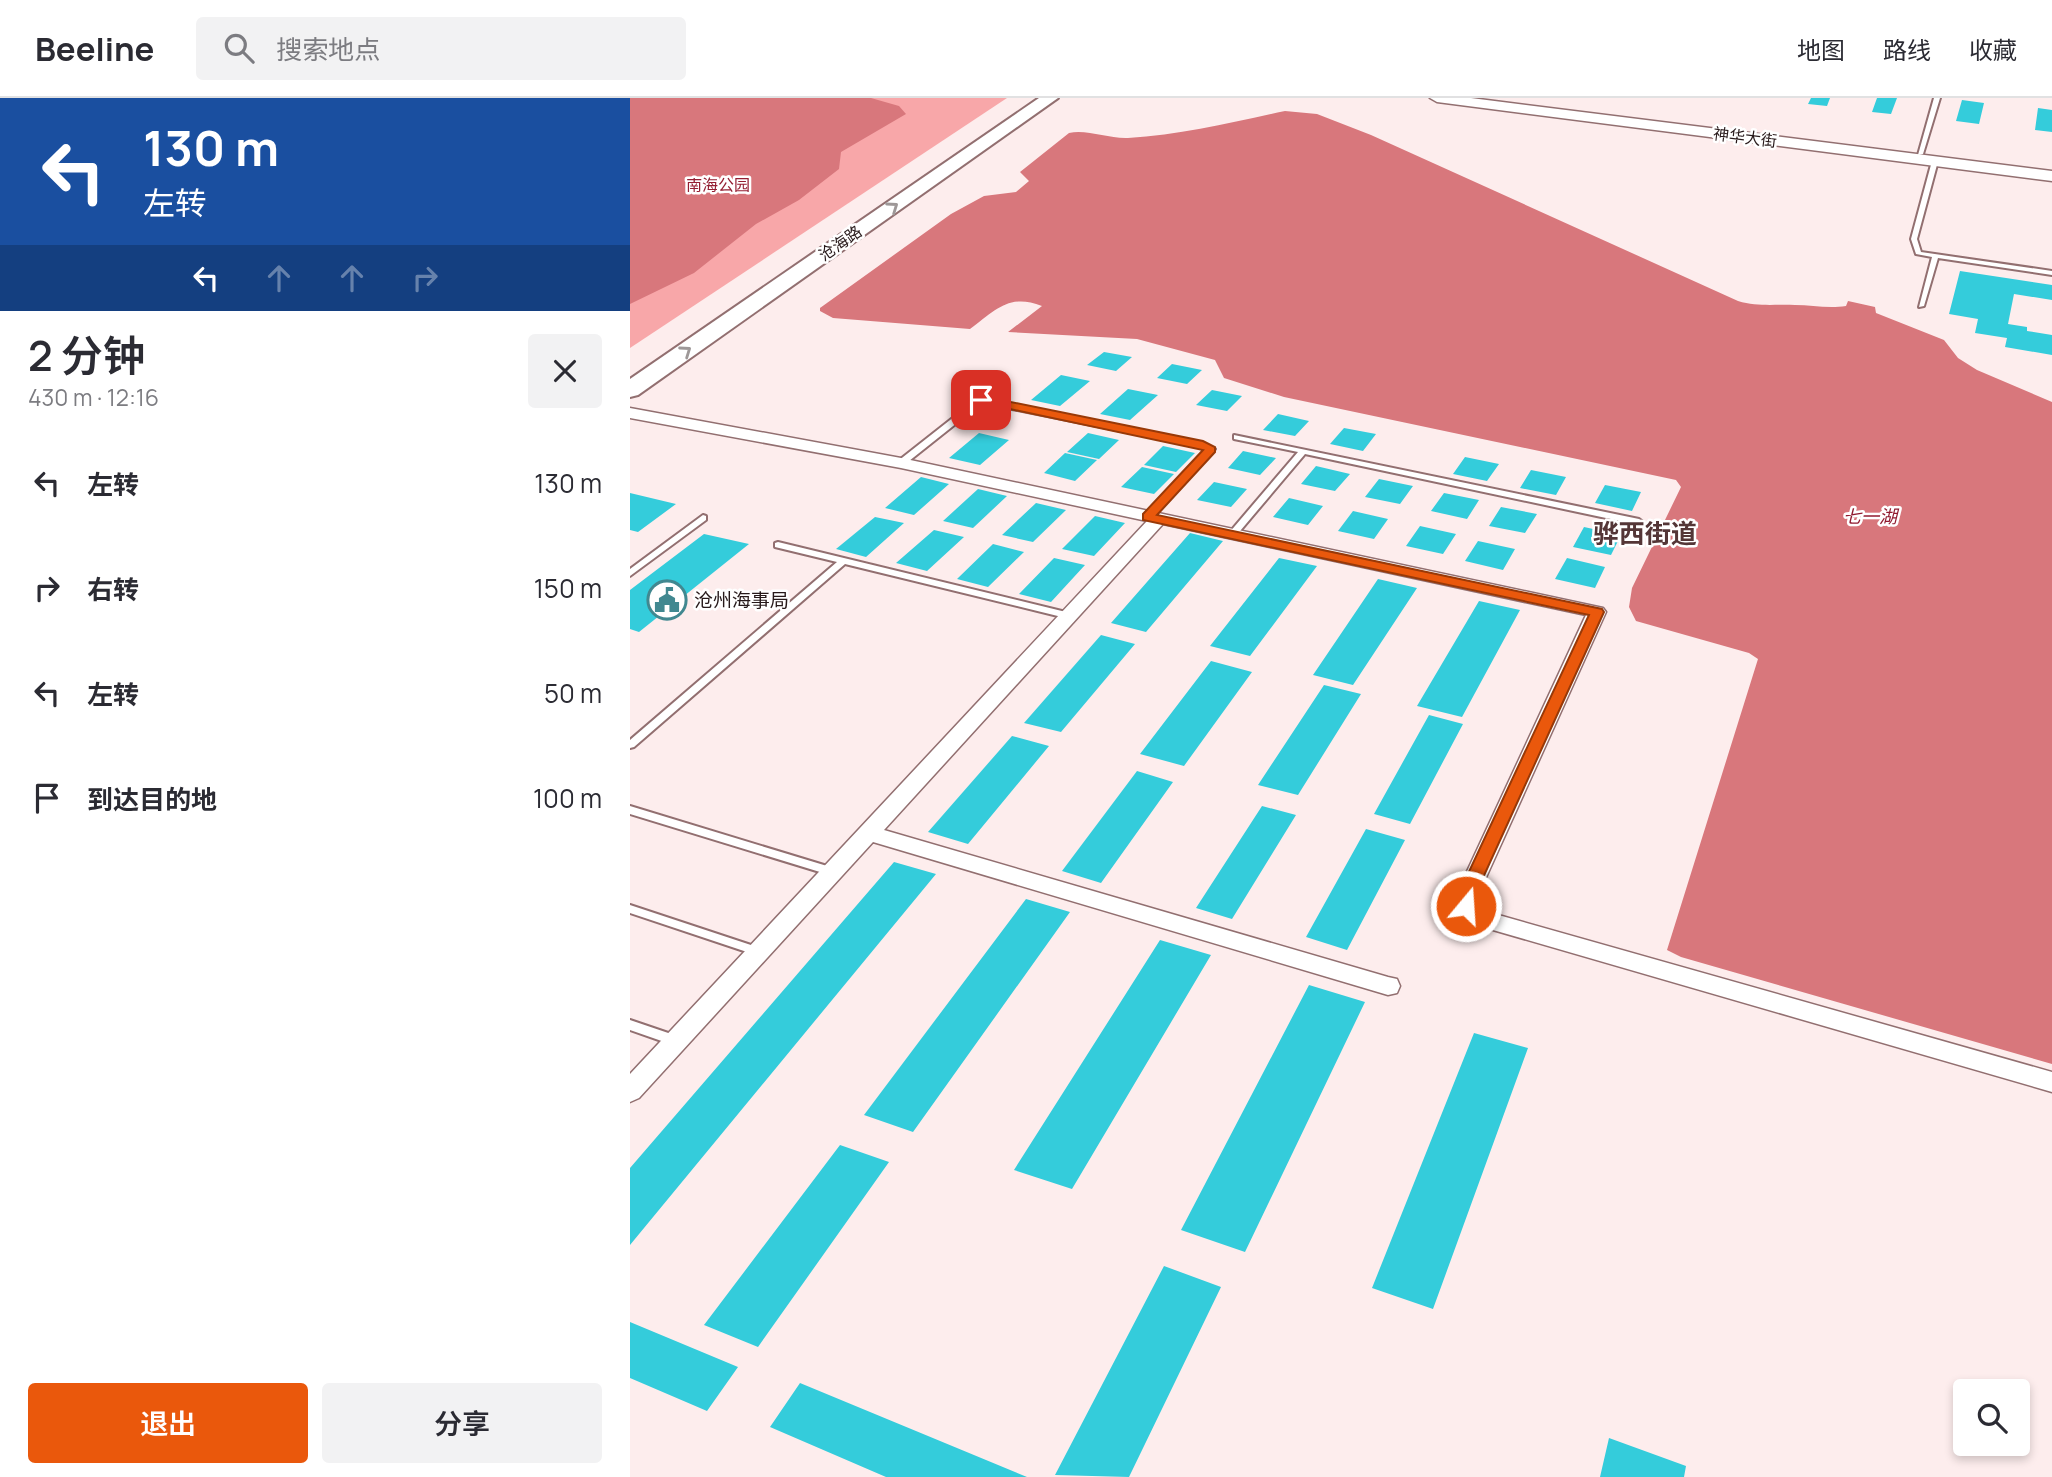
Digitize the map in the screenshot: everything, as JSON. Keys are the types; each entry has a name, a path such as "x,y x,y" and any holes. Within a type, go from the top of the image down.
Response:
{"main road":[{"name":"沧海路","path":"676,334 1024,98"},
{"name":"沧海路","path":"630,390 1050,98"},
{"name":"神华大街","path":"1437,98 2052,176"},
{"name":"神华大街","path":"1475,98 2052,170"}],"street":[{"path":"630,413 901,463 1597,612 1468,893 1466,906 1471,912 1487,920 2052,1082"},
{"path":"630,1091 1070,615 1153,518"},
{"path":"869,832 1388,986"}],"lane":[{"path":"1920,154 1937,98"},
{"path":"1935,161 1914,239 1918,253 2052,273"},
{"path":"1921,306 1935,256"},
{"path":"901,463 981,400 1203,445 1211,449 1153,518"},
{"path":"1237,437 1639,522"},
{"path":"1232,535 1303,451"},
{"path":"630,573 703,518"},
{"path":"778,545 1070,615"},
{"path":"630,745 843,561"},
{"path":"630,810 833,872"},
{"path":"630,909 759,952"},
{"path":"630,1025 676,1041"}],"green space":[{"name":"南海公园","path":"630,98 1007,98 630,348"}],"water":[{"name":"南海公园","path":"630,98 871,98 899,106 906,114 841,152 839,169 799,200 756,224 694,273 630,304"},
{"name":"七一湖","path":"1285,111 1317,114 1371,135 1738,301 1760,305 1833,307 1846,306 1848,301 1875,307 1876,313 1944,340 1958,358 1977,370 2052,402 2052,1064 1681,957 1667,950 1758,659 1749,653 1636,621 1629,607 1632,588 1681,487 1676,480 1284,397 1224,378 1215,360 1137,339 1008,332 1042,306 1030,302 1020,301 1003,306 970,329 833,318 820,311 820,308 951,214 984,196 1016,192 1029,181 1020,172 1069,133 1083,132 1121,138 1168,134"}],"building":[{"path":"1811,98 1830,98 1827,106 1808,104"},
{"path":"1877,98 1897,98 1891,114 1872,112"},
{"path":"1962,100 1984,103 1979,124 1956,121"},
{"path":"2038,108 2052,110 2052,132 2035,130"},
{"path":"1960,271 2052,285 2052,300 2014,294 2008,324 2027,327 2027,331 2052,335 2052,355 2005,347 2007,338 1975,333 1978,319 1949,314"},
{"path":"1104,352 1132,357 1116,371 1087,365"},
{"path":"1172,364 1202,370 1187,384 1157,378"},
{"path":"1061,375 1090,381 1060,406 1031,400"},
{"path":"1128,389 1158,395 1130,420 1100,414"},
{"path":"1212,390 1242,396 1227,411 1196,405"},
{"path":"1278,414 1309,421 1295,436 1263,430"},
{"path":"1344,428 1376,434 1363,451 1330,444"},
{"path":"979,433 1009,440 980,465 949,458"},
{"path":"1088,433 1119,440 1099,459 1067,452"},
{"path":"1163,446 1195,453 1176,472 1144,465"},
{"path":"1243,451 1276,458 1260,475 1228,468"},
{"path":"1065,453 1097,460 1075,481 1044,473"},
{"path":"1465,457 1499,464 1487,481 1453,474"},
{"path":"1316,466 1350,474 1335,491 1301,484"},
{"path":"1142,467 1174,474 1154,494 1121,487"},
{"path":"1531,470 1566,477 1556,495 1520,488"},
{"path":"921,477 949,484 914,515 885,508"},
{"path":"1379,479 1413,486 1400,504 1365,497"},
{"path":"1214,482 1247,489 1231,507 1197,500"},
{"path":"1605,485 1641,492 1632,511 1595,503"},
{"path":"978,489 1007,496 973,528 943,521"},
{"path":"630,493 676,504 638,532 630,530"},
{"path":"1444,493 1479,500 1467,519 1431,511"},
{"path":"1289,498 1323,506 1308,525 1273,517"},
{"path":"1036,503 1066,510 1033,542 1002,535"},
{"path":"1501,507 1537,514 1525,533 1489,526"},
{"path":"1353,511 1388,519 1374,539 1338,531"},
{"path":"1095,516 1125,523 1094,556 1062,549"},
{"path":"875,517 904,523 866,557 836,549"},
{"path":"1420,526 1456,534 1443,554 1406,546"},
{"path":"1584,527 1621,535 1611,555 1573,547"},
{"path":"934,530 964,537 927,571 896,563"},
{"path":"1190,533 1223,541 1146,632 1111,623"},
{"path":"704,534 749,544 639,632 630,629 630,590"},
{"path":"1478,541 1515,549 1503,570 1465,561"},
{"path":"993,544 1024,552 988,587 957,579"},
{"path":"1054,558 1085,565 1051,602 1019,594"},
{"path":"1279,558 1317,566 1250,656 1210,646"},
{"path":"1567,558 1605,567 1595,588 1555,579"},
{"path":"1378,579 1417,588 1353,685 1313,675"},
{"path":"1479,601 1520,610 1462,717 1417,706"},
{"path":"1101,635 1135,644 1061,732 1024,723"},
{"path":"1211,661 1252,672 1184,766 1140,754"},
{"path":"1324,685 1361,694 1298,795 1258,785"},
{"path":"1429,715 1463,724 1410,824 1374,814"},
{"path":"1012,736 1049,746 968,844 928,832"},
{"path":"1137,771 1173,782 1101,883 1062,871"},
{"path":"1262,806 1296,815 1232,919 1196,908"},
{"path":"1366,829 1405,840 1347,950 1306,937"},
{"path":"894,862 936,874 630,1245 630,1168"},
{"path":"1026,899 1070,912 913,1132 864,1115"},
{"path":"1160,940 1211,955 1072,1189 1014,1170"},
{"path":"1309,985 1365,1002 1245,1252 1181,1230"},
{"path":"1474,1033 1528,1048 1433,1309 1372,1288"},
{"path":"840,1145 889,1162 758,1347 704,1325"},
{"path":"1164,1266 1221,1287 1129,1477 1055,1475"},
{"path":"630,1322 738,1367 707,1411 630,1378"},
{"path":"800,1383 1027,1477 886,1477 770,1427"},
{"path":"1609,1438 1686,1466 1684,1477 1600,1477"}],"place":[{"name":"沧州海事局","path":"667,600"}],"district":[{"name":"骅西街道","path":"1645,533"}],"route":[{"path":"981,400 1203,445 1211,449 1148,517 1597,612 1468,893 1466,906"}]}
